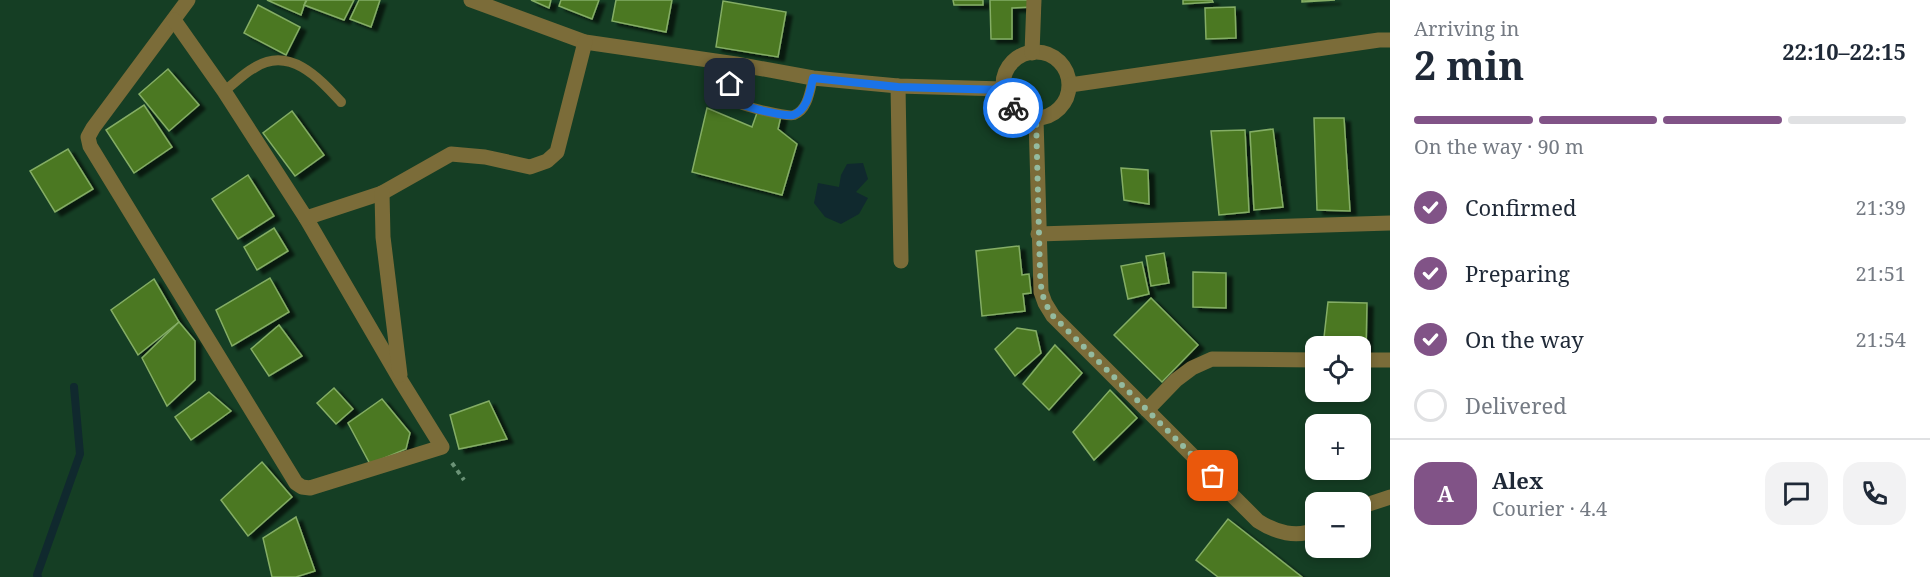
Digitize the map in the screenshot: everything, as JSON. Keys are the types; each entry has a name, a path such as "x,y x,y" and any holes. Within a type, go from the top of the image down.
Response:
{"street":[{"path":"174,20 224,91 306,218 400,381 442,447 310,488 296,483 90,146 88,137 93,128 188,0"},
{"path":"471,0 585,42 736,64 813,78 898,87 1003,90"},
{"path":"1032,53 1034,0"},
{"path":"1070,86 1390,40"},
{"path":"306,218 382,193 451,154 485,157 530,167 547,161 557,152 585,42"},
{"path":"1032,53 1043,53 1054,57 1062,65 1070,86 1062,106 1054,113 1036,118 1024,116 1015,111 1003,90 1006,72 1012,63 1021,56 1032,53"},
{"path":"898,87 901,261"},
{"path":"1036,118 1038,234 1041,292 1044,303 1053,316 1258,521 1271,529 1305,535"},
{"path":"382,193 383,237 400,381"},
{"path":"1038,234 1390,223"},
{"path":"1147,410 1176,380 1192,368 1212,359 1305,360"},
{"path":"1371,360 1390,360"},
{"path":"1371,503 1390,497"}],"lane":[{"path":"224,91 255,66 274,60 291,61 307,69 341,102"},
{"path":"736,64 730,84 731,94 738,103 782,115 794,115 803,107 813,78"}],"water":[{"path":"863,163 868,179 856,192 868,198 859,214 841,224 825,217 814,203 818,183 839,187 841,175 847,164"}],"building":[{"path":"267,0 306,0 301,15"},
{"path":"307,0 354,0 344,20 304,5"},
{"path":"359,0 380,0 371,27 350,19"},
{"path":"531,0 551,0 549,8"},
{"path":"561,0 599,0 592,19 559,6"},
{"path":"616,0 672,0 666,32 612,21"},
{"path":"953,0 983,0 983,5 954,5"},
{"path":"990,0 1033,0 1033,7 1012,8 1012,39 991,39"},
{"path":"1183,0 1212,0 1213,2 1183,4"},
{"path":"1302,0 1335,0 1302,2"},
{"path":"723,1 786,12 778,57 716,47"},
{"path":"258,5 300,27 286,55 244,33"},
{"path":"1235,7 1236,38 1206,39 1205,8"},
{"path":"168,69 199,105 169,131 139,94"},
{"path":"144,105 172,147 134,173 106,130"},
{"path":"707,108 752,127 758,110 781,116 778,129 797,144 782,195 692,172"},
{"path":"292,111 324,155 295,176 263,133"},
{"path":"1314,118 1344,118 1350,211 1317,210"},
{"path":"1273,129 1283,207 1254,210 1250,132"},
{"path":"1245,130 1249,212 1219,215 1211,131"},
{"path":"68,149 93,189 55,212 30,171"},
{"path":"1121,168 1148,170 1149,204 1124,200"},
{"path":"248,175 274,216 238,239 212,199"},
{"path":"274,228 288,251 257,270 244,247"},
{"path":"1019,246 1022,275 1029,274 1031,293 1023,294 1025,311 982,316 976,251"},
{"path":"1164,253 1169,283 1151,286 1146,256"},
{"path":"1142,262 1149,294 1128,299 1121,266"},
{"path":"1193,272 1226,273 1226,308 1193,307"},
{"path":"270,278 289,312 232,346 216,310"},
{"path":"154,279 179,322 138,355 111,310"},
{"path":"1151,298 1198,345 1162,382 1114,335"},
{"path":"1328,302 1367,303 1366,336 1324,336"},
{"path":"179,322 195,341 195,380 167,406 142,358"},
{"path":"279,325 302,356 269,376 251,349"},
{"path":"1017,328 1036,331 1041,353 1015,376 995,349"},
{"path":"1055,345 1082,373 1049,410 1023,384"},
{"path":"334,388 353,409 336,424 317,403"},
{"path":"1110,390 1137,418 1094,460 1073,432"},
{"path":"209,392 231,411 191,440 175,417"},
{"path":"382,399 410,433 406,449 370,464 348,423"},
{"path":"489,401 507,439 459,449 450,415"},
{"path":"262,462 292,497 248,536 221,500"},
{"path":"296,517 315,571 296,577 272,577 263,538"},
{"path":"1228,519 1302,577 1218,577 1196,560"}],"waterway":[{"path":"38,577 80,454 74,387"}],"way so far":[{"path":"1013,108 1024,116 1036,118 1040,272 1044,303 1053,316 1213,476"}],"route":[{"path":"730,84 731,94 738,103 782,115 794,115 803,107 813,78 898,87 1003,90 1008,103 1013,108"}]}
